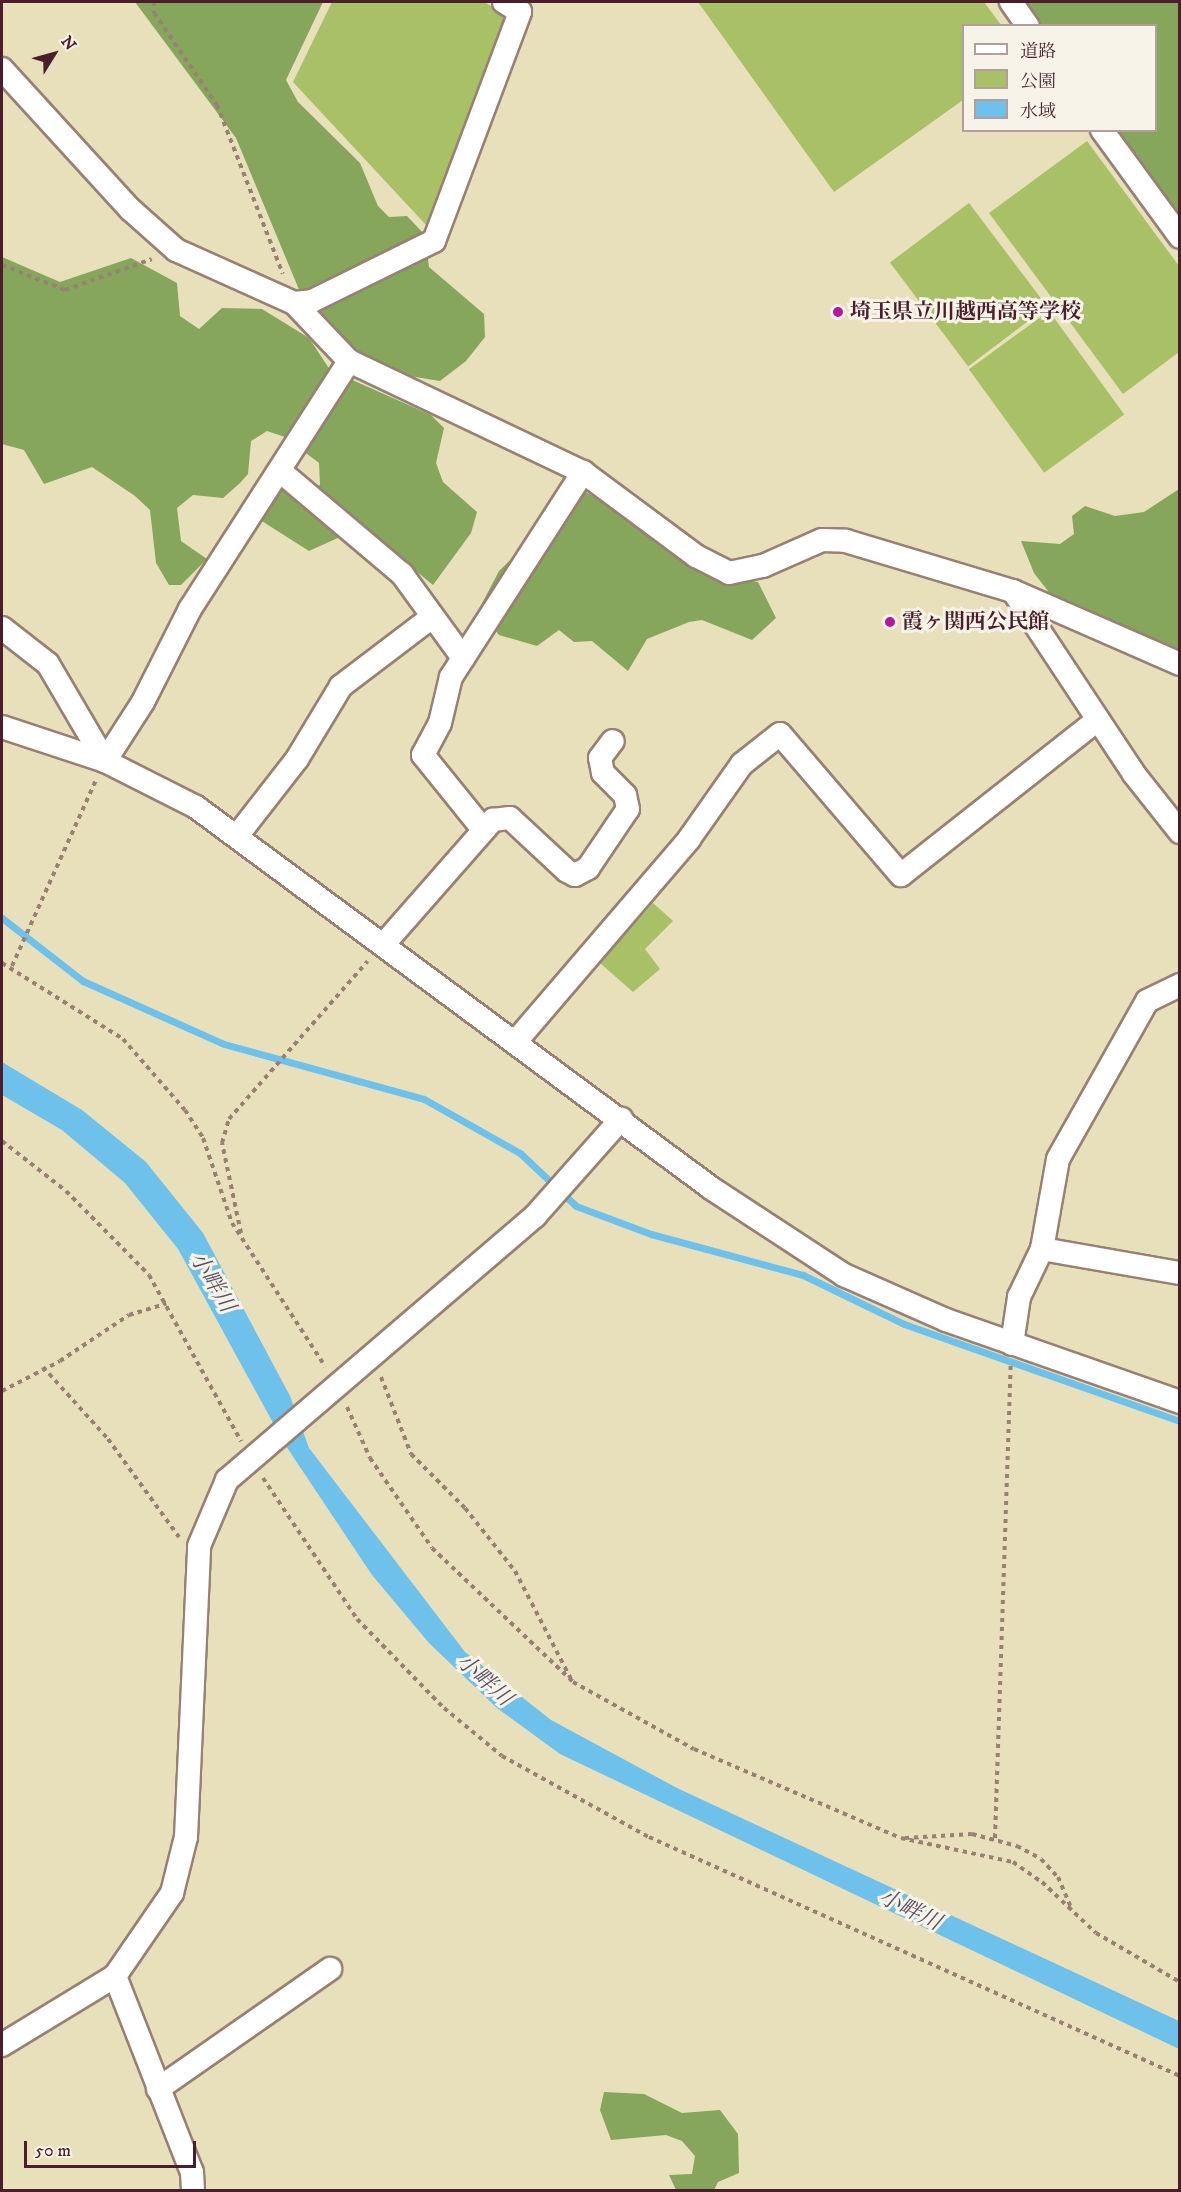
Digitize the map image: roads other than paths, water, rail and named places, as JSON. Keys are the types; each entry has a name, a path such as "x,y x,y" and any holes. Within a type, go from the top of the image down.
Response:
{"street":[{"path":"294,303 312,301 434,241 520,12 504,2"},
{"path":"1011,2 1027,24"},
{"path":"2,69 130,209 176,250 294,303 349,361 583,472 696,556 729,573 763,566 822,540 846,541 1012,591 1179,664"},
{"path":"1103,132 1179,237"},
{"path":"105,761 143,702 189,609 349,361"},
{"path":"280,471 402,574 463,658"},
{"path":"482,828 423,755 440,723 446,686 583,472"},
{"path":"1012,591 1097,720 1179,832"},
{"path":"237,836 297,759 341,686 432,617"},
{"path":"2,627 48,664 105,761"},
{"path":"518,1040 689,840 742,764 780,734 901,875 1097,720"},
{"path":"2,727 105,761 196,807 383,945 518,1040 711,1188 844,1275 1012,1344 1179,1402"},
{"path":"383,945 482,828 510,818 567,872 580,874 628,809 625,795 603,773 600,758 613,741"},
{"path":"1012,1344 1019,1297 1042,1249 1058,1159 1147,1001 1179,985"},
{"path":"2,2045 115,1976 172,1893 186,1837 199,1546 214,1503 250,1458 336,1382 535,1216 621,1119"},
{"path":"1042,1249 1179,1273"},
{"path":"158,2089 330,1969"},
{"path":"115,1976 192,2172 193,2190"}],"water":[{"name":"小畔川","path":"2,1062 82,1110 146,1162 203,1233 290,1396 309,1448 465,1652 551,1720 677,1788 1179,2021 1179,2049 560,1754 497,1708 429,1643 372,1575 284,1443 178,1249 125,1183 62,1130 2,1095"}],"waterway":[{"path":"2,918 83,981 224,1044 424,1099 520,1153 576,1206 651,1234 803,1275 904,1324 1180,1421"}],"place":[{"name":"埼玉県立川越西高等学校","path":"838,312"},
{"name":"霞ヶ関西公民館","path":"890,622"}]}
